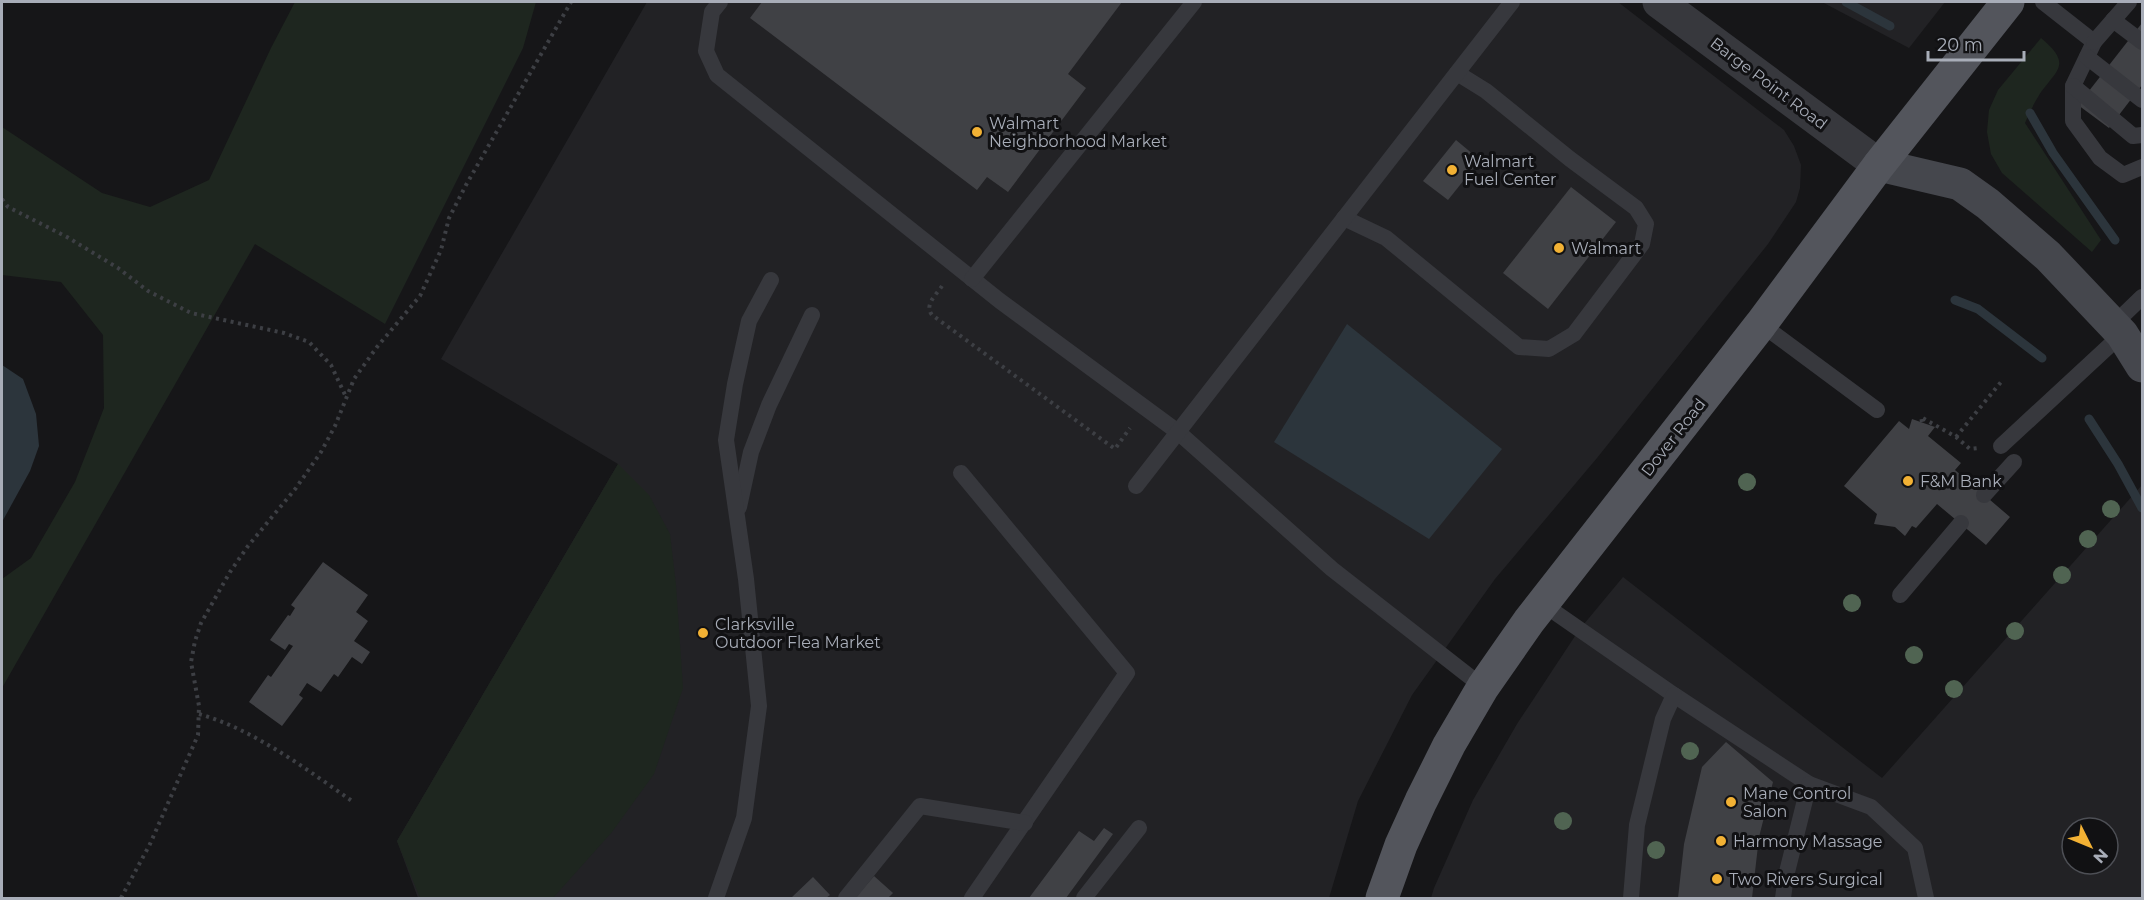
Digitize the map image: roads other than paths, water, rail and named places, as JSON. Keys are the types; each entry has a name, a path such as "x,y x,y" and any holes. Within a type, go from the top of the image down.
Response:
{"main road":[{"name":"Dover Road","path":"1382,898 1401,845 1421,801 1449,745 1483,687 1529,621 1761,324 1879,165 2005,3"},
{"path":"1879,165 1960,184 2048,256 2117,330 2142,366"}],"street":[{"name":"Barge Point Road","path":"1659,2 1697,12 1798,106 1879,165"}],"lane":[{"path":"720,2 712,12 706,51 717,75 972,279 1178,432 1332,569 1483,687"},
{"path":"972,279 1194,2"},
{"path":"1136,486 1512,2"},
{"path":"2043,2 2142,100"},
{"path":"2129,2 2091,50 2073,86 2073,121 2100,158 2123,175 2142,167"},
{"path":"2113,20 2142,42"},
{"path":"1344,218 1386,238 1519,348 1549,349 1574,334 1642,244 1646,224 1636,208 1570,159 1486,91 1456,73"},
{"path":"2073,86 2133,136 2142,135"},
{"path":"716,898 744,818 759,706 746,579 726,440 749,321 771,280"},
{"path":"2001,446 2117,330 2142,297"},
{"path":"737,517 751,452 769,405 812,315"},
{"path":"1761,324 1876,410"},
{"path":"1984,495 2014,462"},
{"path":"961,473 1127,674 972,898"},
{"path":"1900,595 1961,524"},
{"path":"1543,604 1674,695 1809,784 1871,807 1916,848 1926,898"},
{"path":"1631,898 1637,825 1663,719 1674,695"},
{"path":"1784,898 1786,876 1809,784"},
{"path":"846,898 920,806 1025,823"},
{"path":"1084,898 1139,828"}],"waterway":[{"path":"1846,2 1890,26"},
{"path":"2030,113 2053,153 2115,240"},
{"path":"1955,300 1978,309 2042,358"},
{"path":"2089,419 2118,464 2142,508"}],"place":[{"name":"Walmart Neighborhood Market","path":"977,132"},
{"name":"Walmart Fuel Center","path":"1452,170"},
{"name":"Walmart","path":"1559,248"},
{"name":"F&M Bank","path":"1908,481"},
{"name":"Clarksville Outdoor Flea Market","path":"703,633"},
{"name":"Mane Control Salon","path":"1731,802"},
{"name":"Harmony Massage","path":"1721,841"},
{"name":"Two Rivers Surgical","path":"1717,879"}]}
